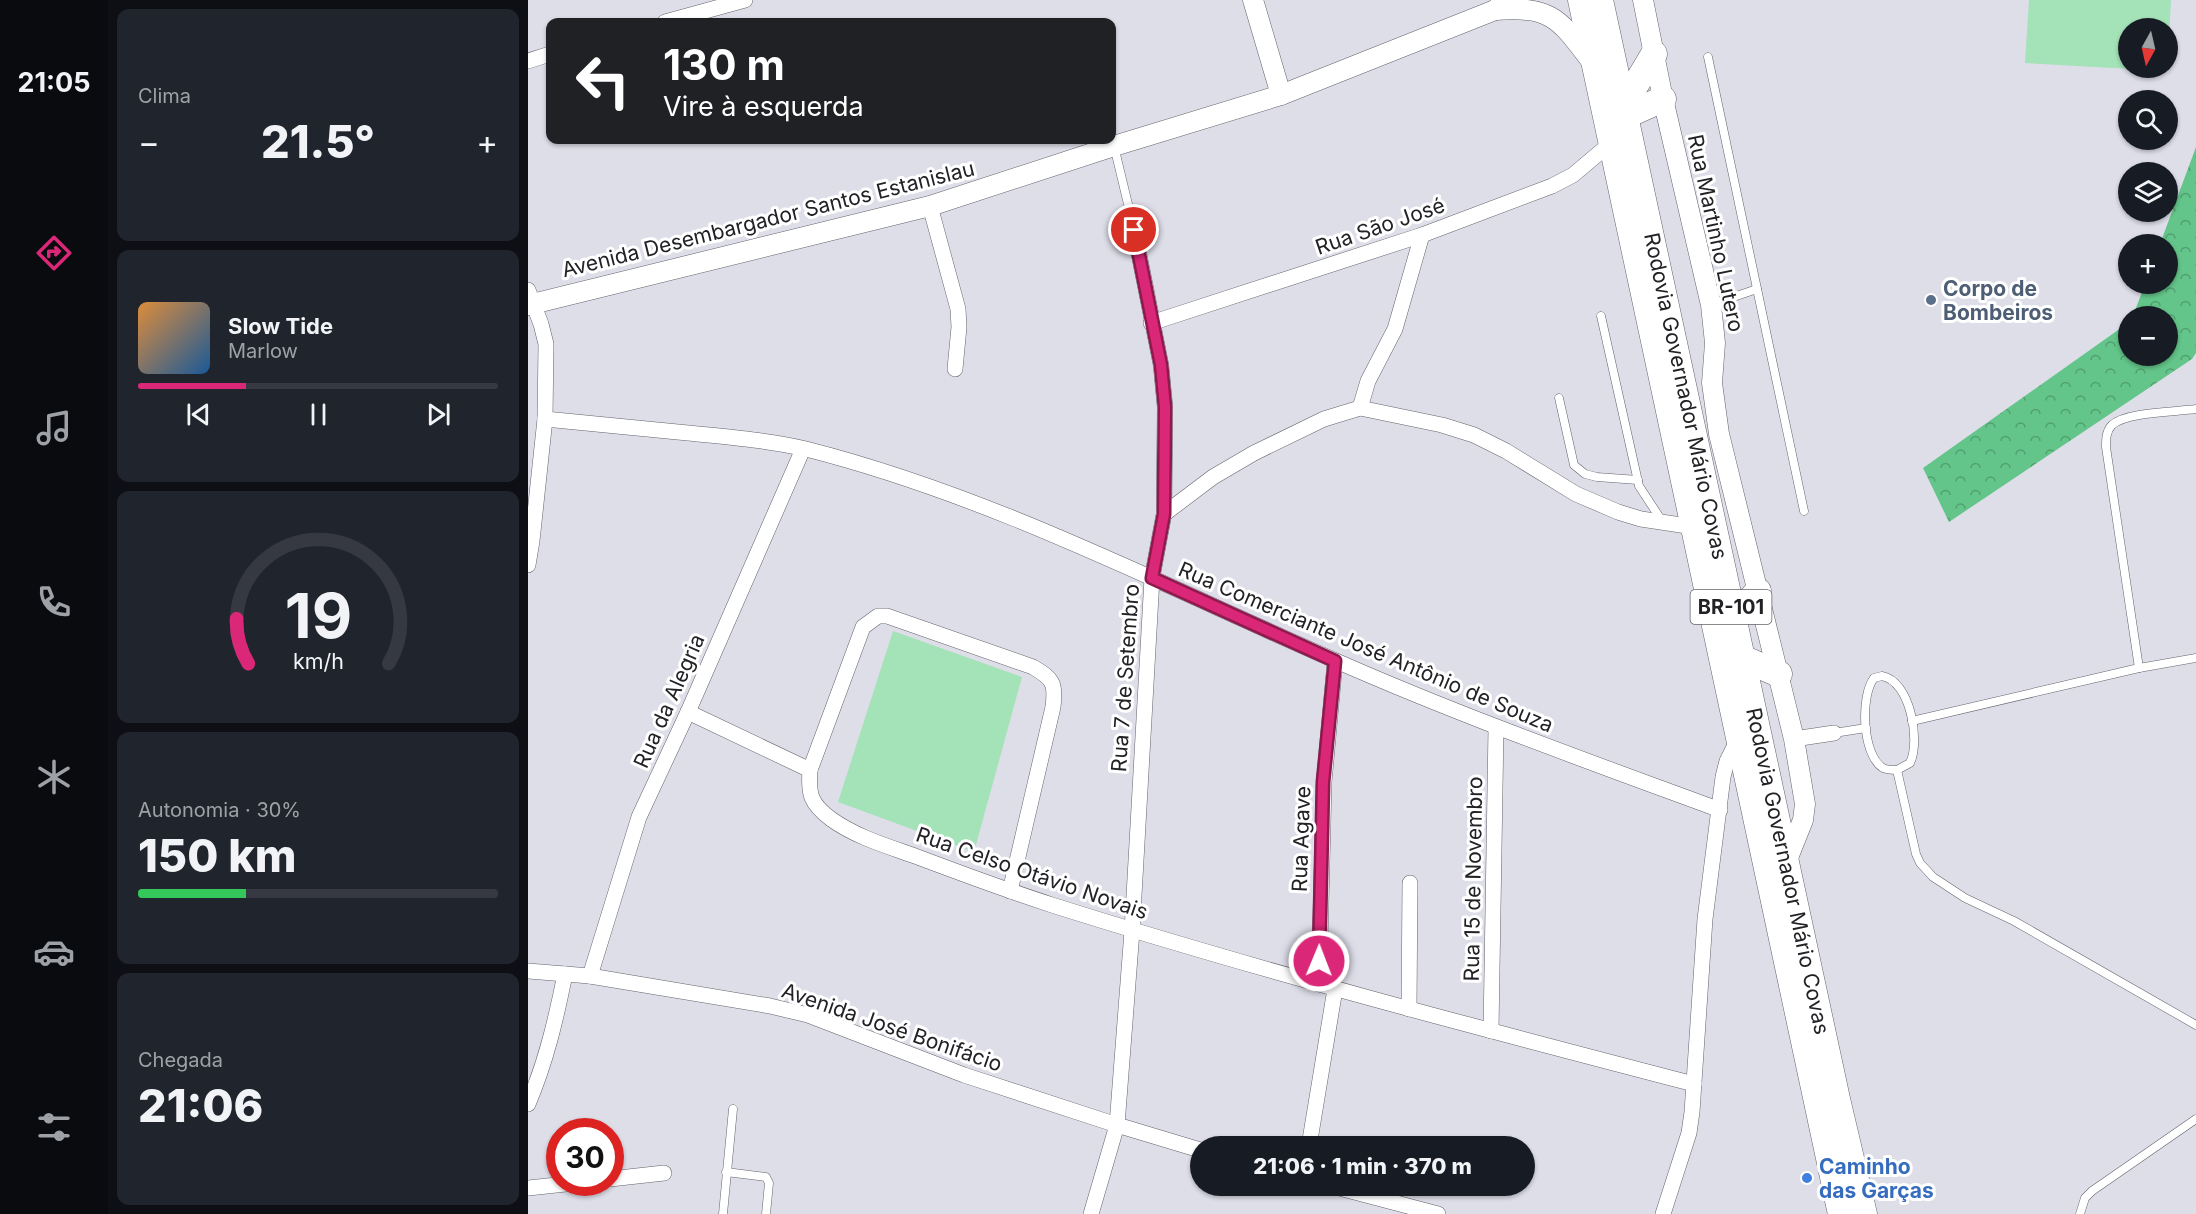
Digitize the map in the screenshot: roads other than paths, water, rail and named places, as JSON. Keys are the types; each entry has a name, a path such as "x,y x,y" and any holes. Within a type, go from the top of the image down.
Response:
{"highway":[{"name":"Rodovia Governador Mário Covas","path":"1581,0 1841,1214"},
{"name":"Rodovia Governador Mário Covas","path":"1600,0 1837,1099 1864,1214"},
{"path":"1624,111 1654,54"},
{"path":"1624,111 1663,99"},
{"path":"1734,619 1758,591"},
{"path":"1742,658 1779,674"}],"street":[{"path":"680,18 745,0"},
{"path":"1252,0 1281,95"},
{"name":"Rua Martinho Lutero","path":"1643,0 1663,99 1711,305 1715,342 1712,383 1716,416 1779,674 1805,804 1803,820 1787,860"},
{"name":"Avenida Desembargador Santos Estanislau","path":"530,300 930,206 1281,95 1501,5 1535,10 1552,16 1566,28 1596,67"},
{"path":"528,61 546,55"},
{"name":"Rua São José","path":"1151,323 1422,235 1552,186 1573,175 1611,143"},
{"path":"930,206 958,309 959,327 955,369"},
{"name":"Rua 7 de Setembro","path":"1091,1214 1117,1125 1132,931 1152,578 1164,514 1165,407 1161,365 1134,230"},
{"path":"1360,408 1368,381 1395,329 1422,235"},
{"path":"528,565 544,419 546,344 541,324 530,300"},
{"path":"1164,514 1213,477 1254,453 1324,419 1360,408 1442,425 1474,435 1506,451 1576,494 1618,512 1641,519 1694,527"},
{"name":"Rua Comerciante José Antônio de Souza","path":"544,419 740,438 802,448 891,474 989,508 1152,578 1335,661 1496,728 1720,810"},
{"name":"Rua da Alegria","path":"590,976 639,817 688,712 802,448"},
{"path":"688,712 810,770 863,627 878,616 887,616 1033,667 1047,675 1053,683 1055,693 1010,891"},
{"name":"Rua Agave","path":"1319,983 1323,782 1335,661"},
{"name":"Rua 15 de Novembro","path":"1491,1031 1496,728"},
{"path":"1794,740 1834,733"},
{"path":"1663,1214 1689,1133 1705,919 1727,761 1739,737"},
{"name":"Rua Celso Otávio Novais","path":"810,770 808,786 810,797 818,808 833,820 860,836 1010,891 1132,931 1409,1009 1694,1084"},
{"path":"1409,1009 1410,883"},
{"name":"Avenida José Bonifácio","path":"528,971 590,976 770,1006 808,1015 964,1075 1190,1147"},
{"path":"528,1104 550,1043 564,974"},
{"path":"1311,1136 1335,988"},
{"path":"624,1177 664,1173"},
{"path":"528,1188 546,1186"},
{"path":"1370,1196 1438,1214"}],"lane":[{"path":"1708,57 1804,511"},
{"name":"Rua 7 de Setembro","path":"1114,146 1134,230"},
{"path":"1711,305 1757,289"},
{"path":"1601,316 1639,486 1663,522"},
{"path":"1559,398 1574,465 1585,474 1597,477 1638,480"},
{"path":"2139,668 2106,447 2107,433 2111,426 2129,417 2196,410"},
{"path":"1912,721 2139,668 2196,658"},
{"path":"1882,676 1897,683 1903,693 1912,721 1915,747 1910,763 1897,770 1883,768 1869,743 1866,728 1866,693 1874,678 1882,676"},
{"path":"1834,733 1866,728"},
{"path":"1897,770 1916,854 1920,863 1933,877 1965,898 2023,926 2196,1025"},
{"path":"723,1214 733,1109"},
{"path":"2080,1214 2085,1198 2092,1191 2196,1119"},
{"path":"726,1172 766,1177 769,1183 766,1214"}],"place":[{"name":"Corpo de Bombeiros","path":"1931,300"},
{"name":"Caminho das Garças","path":"1807,1178"}]}
